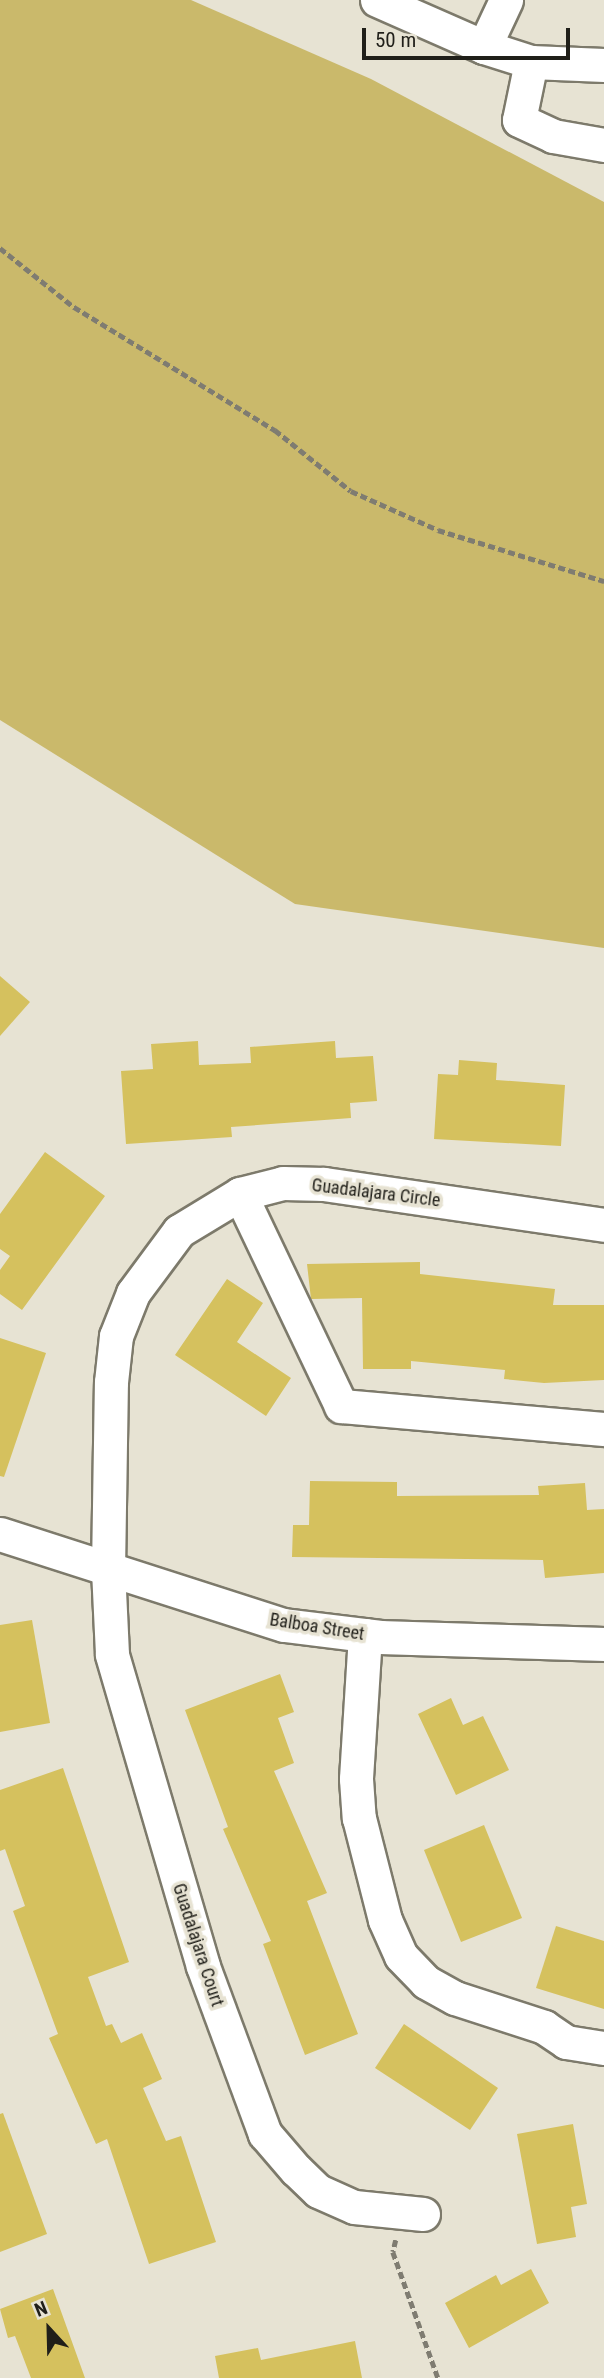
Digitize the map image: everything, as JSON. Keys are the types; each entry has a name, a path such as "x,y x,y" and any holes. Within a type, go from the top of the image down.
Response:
{"street":[{"path":"377,0 484,47 531,62 604,65"},
{"path":"484,47 506,0"},
{"path":"531,62 519,120 553,136 604,145"},
{"name":"Guadalajara Circle","path":"108,1570 111,1382 116,1336 133,1293 155,1258 179,1231 240,1194 283,1183 324,1184 604,1225"},
{"path":"240,1194 341,1406 604,1429"},
{"name":"Balboa Street","path":"0,1534 284,1625 365,1635 604,1644"},
{"name":"Guadalajara Court","path":"108,1570 110,1630 119,1688 203,1966 265,2134 318,2191 354,2207 413,2212"},
{"path":"365,1635 356,1779 359,1818 385,1920 401,1956 426,1982 455,1998 544,2027 566,2042 604,2048"}],"path":[{"path":"0,248 74,307 275,430 351,492 438,530 604,581"},
{"path":"413,2212 393,2252 438,2378"}],"shaded area":[{"path":"0,0 191,0 371,79 604,202 604,948 295,904 0,720"}],"building":[{"path":"0,976 30,1002 0,1036"},
{"path":"198,1041 199,1065 251,1063 250,1047 335,1041 336,1058 373,1056 377,1101 350,1103 351,1118 231,1127 232,1137 126,1144 121,1071 153,1069 151,1044"},
{"path":"459,1060 497,1063 496,1080 565,1085 561,1146 434,1139 438,1074 458,1075"},
{"path":"45,1152 105,1196 22,1310 0,1294 0,1270 10,1256 0,1249 0,1214"},
{"path":"420,1262 420,1274 555,1289 553,1305 604,1305 604,1380 544,1383 504,1379 505,1370 411,1361 411,1369 363,1369 362,1298 311,1299 307,1264"},
{"path":"227,1279 263,1303 237,1342 291,1378 266,1416 175,1355"},
{"path":"0,1338 46,1353 4,1477 0,1476"},
{"path":"310,1481 397,1482 397,1496 539,1495 538,1486 585,1483 587,1510 604,1509 604,1573 545,1578 543,1560 292,1557 293,1525 309,1525"},
{"path":"32,1620 50,1723 0,1732 0,1625"},
{"path":"280,1674 294,1712 278,1718 294,1763 274,1771 327,1893 307,1901 358,2034 305,2055 263,1944 271,1941 223,1829 228,1827 185,1710"},
{"path":"451,1698 463,1725 483,1716 509,1770 456,1795 418,1714"},
{"path":"63,1768 129,1962 88,1977 106,2026 112,2024 121,2043 142,2033 162,2079 143,2088 166,2141 181,2136 216,2242 149,2264 107,2139 96,2144 49,2038 58,2034 13,1911 25,1906 5,1849 0,1851 0,1790"},
{"path":"484,1825 522,1918 461,1942 424,1850"},
{"path":"556,1926 604,1941 604,2009 536,1988"},
{"path":"404,2024 498,2088 470,2130 375,2068"},
{"path":"3,2113 47,2234 0,2252 0,2114"},
{"path":"573,2124 587,2204 571,2207 576,2237 537,2244 517,2134"},
{"path":"531,2269 549,2303 469,2348 445,2303 496,2275 501,2285"},
{"path":"53,2289 85,2378 31,2378 15,2336 8,2338 0,2309"},
{"path":"355,2341 362,2378 219,2378 215,2356 258,2348 261,2360"}]}
